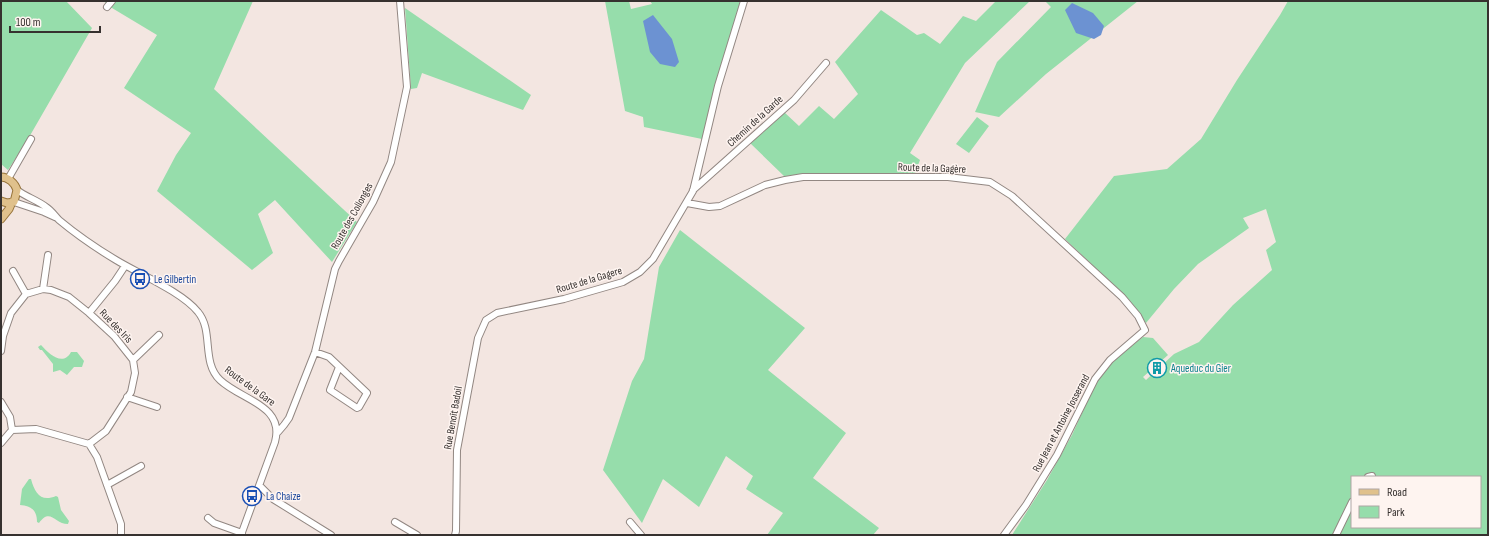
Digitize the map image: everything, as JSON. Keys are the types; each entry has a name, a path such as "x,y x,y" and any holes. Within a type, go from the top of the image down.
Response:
{"main road":[{"name":"Route de la Gare","path":"3,177 14,183 17,190"},
{"path":"1,219 13,202 17,190"},
{"name":"Route de la Gare","path":"1,201 6,203 13,202"}],"street":[{"path":"107,7 112,1"},
{"name":"Route des Collonges","path":"242,534 278,432 289,418 315,352 337,265 373,202 390,162 407,87 400,1"},
{"path":"693,191 718,86 744,1"},
{"name":"Chemin de la Garde","path":"693,191 794,100 826,63"},
{"path":"3,177 31,139"},
{"name":"Route de la Gagère","path":"687,202 709,207 720,206 765,185 803,177 948,176 990,182 1012,196 1122,297 1138,316 1145,330"},
{"name":"Route de la Gare","path":"17,190 45,206 58,219 94,246 125,266 190,303 203,320 213,370 219,379 270,413 276,422 278,432"},
{"name":"Route de la Gagere","path":"497,313 572,297 623,282 640,272 652,259 693,191"},
{"name":"Route de la Gare","path":"13,202 44,212 58,219"},
{"path":"43,289 48,255"},
{"name":"Rue des Iris","path":"89,444 106,431 131,392 135,373 134,360 114,336 89,313 125,266"},
{"path":"13,271 26,294"},
{"path":"1,351 11,313 26,294 43,289 50,290 69,297 89,313"},
{"name":"Rue Benoît Badoil","path":"455,535 457,450 478,338 486,320 497,313"},
{"name":"Rue Jean et Antoine Josserand","path":"1004,535 1026,505 1057,455 1095,379 1110,360 1145,330"},
{"path":"134,360 159,335"},
{"path":"315,352 329,357 367,393 357,408 330,390 339,367"},
{"path":"127,397 157,407"},
{"path":"1,402 10,417 12,430"},
{"path":"1,443 12,430 36,429 89,444 97,457 121,524 121,535"},
{"path":"107,485 141,466"},
{"path":"260,486 273,499 331,535"},
{"path":"1336,535 1351,504"},
{"path":"208,518 214,524 242,534"},
{"path":"395,522 417,535"},
{"path":"630,522 641,535"}],"green space":[{"path":"1,1 66,1 92,28 28,139 8,170 1,164"},
{"path":"104,1 253,1 214,89 357,222 332,262 275,200 258,214 273,253 252,270 157,191 176,155 191,133 124,88 157,35 107,5"},
{"path":"605,1 629,1 631,9 652,4 650,1 742,1 702,139 644,127 643,117 625,111"},
{"path":"996,1 1030,1 965,63 910,153 920,160 915,173 784,176 750,143 784,112 799,126 819,106 834,119 858,94 835,62 881,10 917,35 924,33 940,44 963,16 976,21"},
{"path":"1045,1 1138,1 1046,74 999,117 975,112 997,62 1051,7"},
{"path":"1288,1 1488,1 1488,535 1012,535 1047,480 1072,435 1097,380 1112,361 1143,337 1153,338 1168,355 1143,377 1146,380 1174,354 1199,342 1233,305 1272,270 1266,250 1276,242 1266,209 1243,218 1249,228 1198,264 1174,289 1146,323 1125,296 1065,239 1114,176 1167,169 1201,139"},
{"path":"405,8 531,95 523,110 422,73 417,88 411,89"},
{"path":"977,117 989,126 969,153 956,144"},
{"path":"680,230 805,328 768,370 846,433 813,478 879,528 873,535 767,535 783,513 746,489 753,476 726,456 699,507 663,479 642,523 603,470 632,381 644,359 659,267"},
{"path":"41,345 56,358 60,359 68,356 71,352 77,352 84,361 82,367 74,367 67,375 60,370 53,372 53,364 38,347"},
{"path":"29,479 31,479 34,489 39,495 46,498 58,497 61,510 69,521 68,524 60,522 50,516 46,516 39,523 37,522 35,512 31,508 20,505 22,489"}],"water":[{"path":"1072,3 1093,13 1104,26 1101,35 1094,39 1076,33 1065,10"},
{"path":"653,15 672,39 679,62 675,67 660,64 650,52 643,21"}],"place":[{"name":"Le Gilbertin","path":"140,279"},
{"name":"Aqueduc du Gier","path":"1157,368"},
{"name":"La Chaize","path":"252,496"}]}
